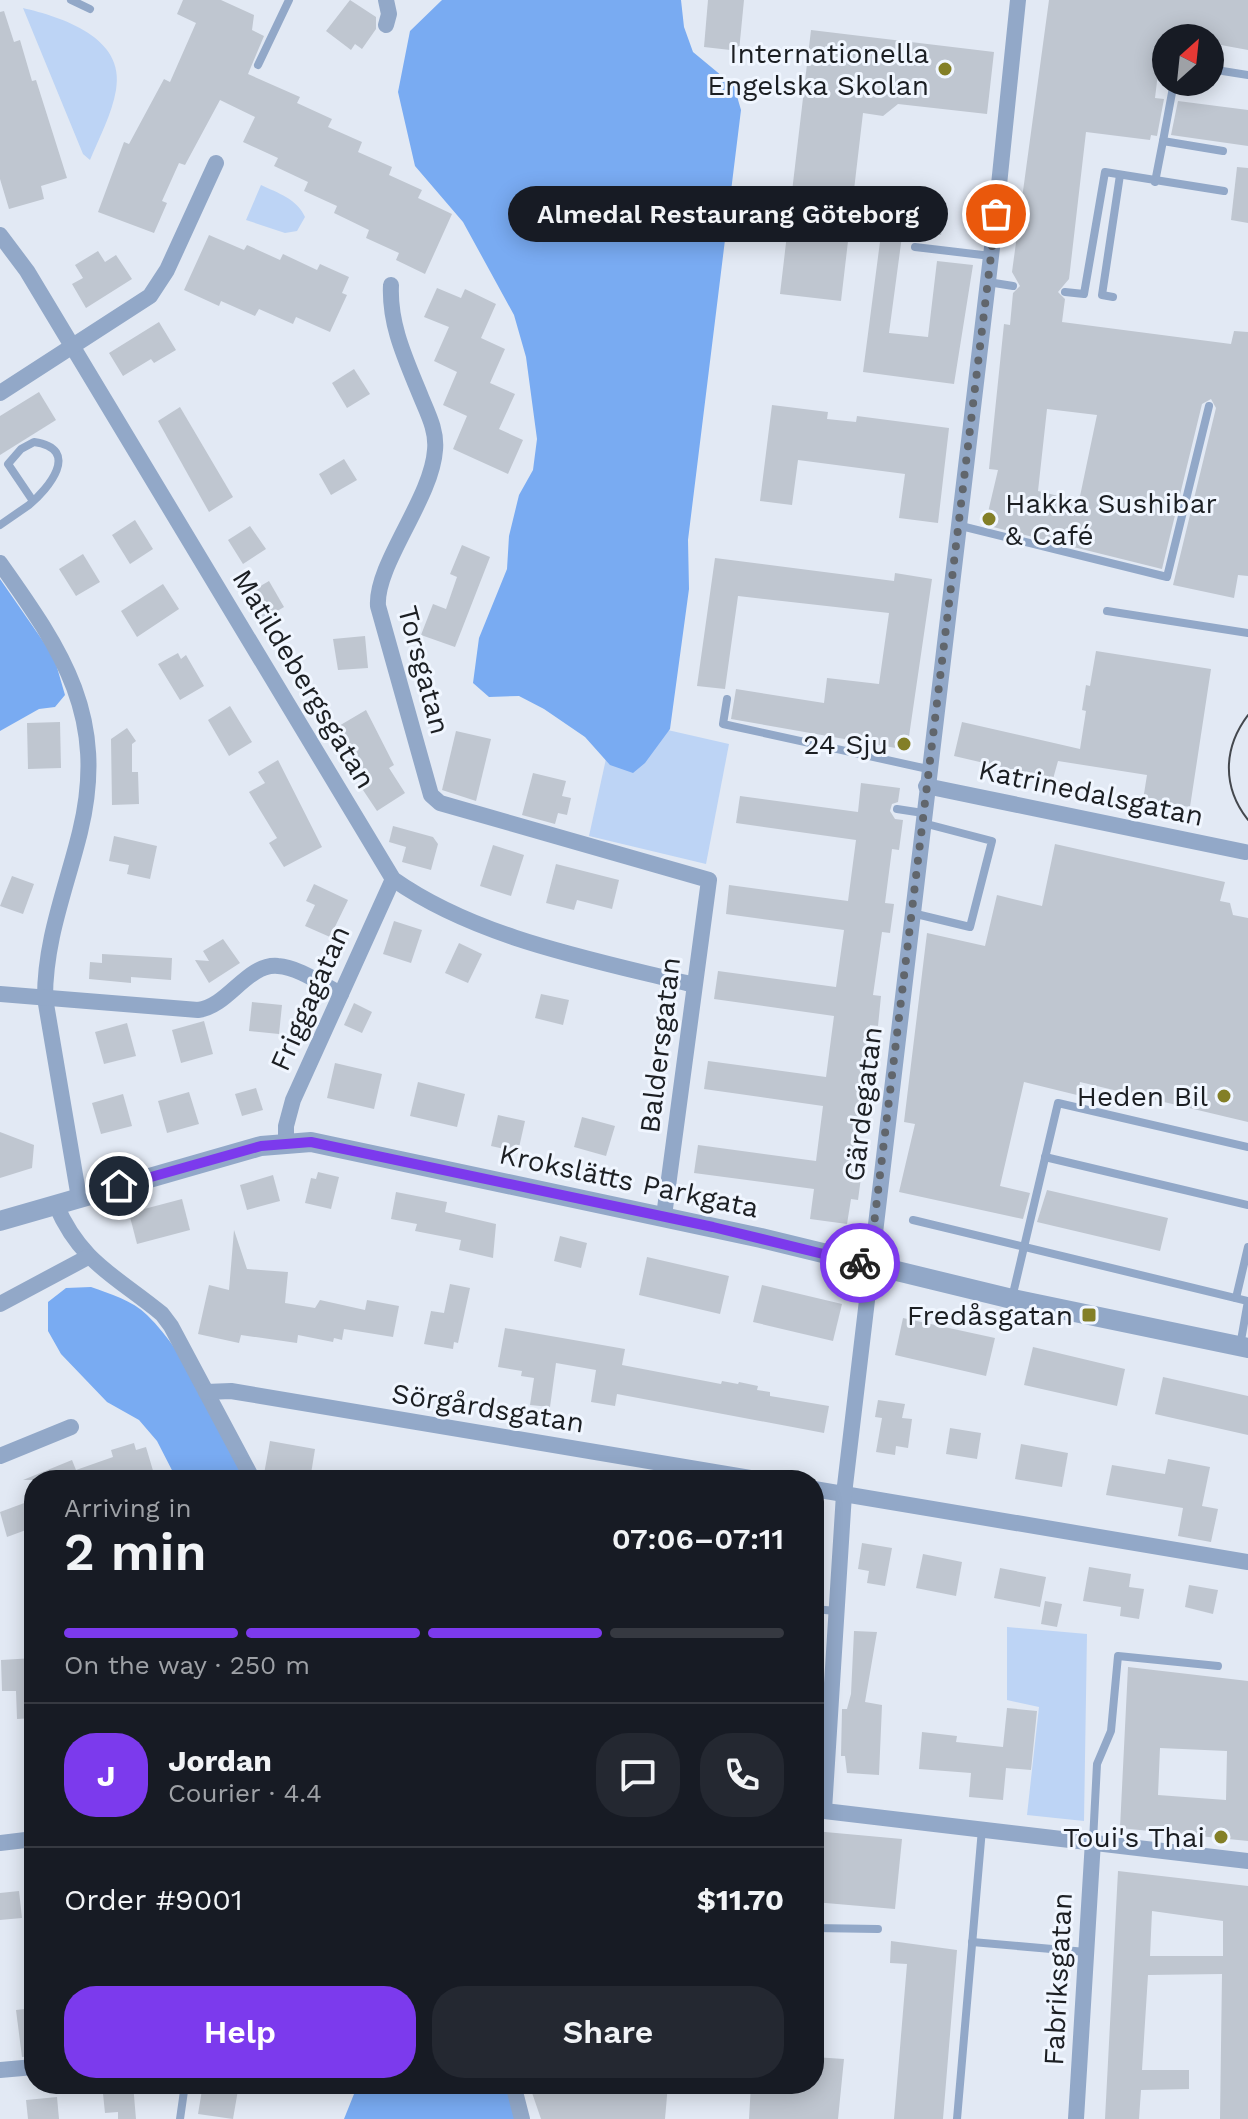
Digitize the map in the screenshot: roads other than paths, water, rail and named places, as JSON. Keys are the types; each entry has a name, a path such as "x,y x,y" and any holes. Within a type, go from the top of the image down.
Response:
{"street":[{"path":"386,0 389,14 386,25"},
{"name":"Gärdegatan","path":"824,1751 844,1494 869,1266 988,282 1018,0"},
{"path":"0,393 150,296 167,270 216,163"},
{"name":"Matildebergsgatan","path":"0,235 27,271 393,879"},
{"name":"Torsgatan","path":"391,285 390,307 396,332 432,424 435,451 423,492 380,585 378,606 431,795 440,803 709,880"},
{"path":"0,563 67,665 86,736 89,775 86,801 53,923 45,998 79,1198"},
{"name":"Katrinedalsgatan","path":"927,778 1245,852"},
{"path":"393,879 463,915 527,942 694,985"},
{"name":"Friggagatan","path":"286,1142 286,1126 293,1100 393,879"},
{"name":"Baldersgatan","path":"664,1216 709,880"},
{"path":"0,994 208,1008 259,970 278,966 341,994"},
{"name":"Krokslätts Parkgata","path":"0,1221 286,1142 336,1146 664,1216 1012,1299 1244,1347"},
{"path":"56,1205 69,1235 88,1257 162,1314 185,1346 248,1470"},
{"path":"0,1304 88,1257"},
{"name":"Sörgårdsgatan","path":"206,1392 231,1391 702,1470"},
{"path":"0,1456 71,1427"},
{"path":"824,1491 1248,1562"},
{"path":"824,1811 1248,1861"},
{"path":"0,1843 24,1840"},
{"name":"Fabriksgatan","path":"1076,2119 1093,1841"},
{"path":"0,2070 24,2068"},
{"path":"516,2094 522,2119"}],"lane":[{"path":"71,0 90,9"},
{"path":"258,65 289,0"},
{"path":"1224,71 1248,75"},
{"path":"1155,182 1171,96"},
{"path":"1163,141 1223,151"},
{"path":"1065,292 1084,294 1105,172 1224,191"},
{"path":"1113,297 1102,295 1120,175"},
{"path":"915,247 991,256"},
{"path":"988,282 1013,286"},
{"path":"957,524 1167,577 1209,406"},
{"path":"0,525 33,501 52,485 59,468 51,449 34,442 21,449 8,464 33,501"},
{"path":"1107,611 1248,633"},
{"path":"727,699 723,724 842,750 927,778"},
{"path":"842,750 844,738"},
{"path":"897,809 992,841 970,927 911,912"},
{"path":"1012,1299 1058,1103 1248,1147"},
{"path":"1045,1157 1248,1205"},
{"path":"913,1220 1248,1301 1244,1347"},
{"path":"1236,1298 1248,1247"},
{"path":"824,1610 836,1611"},
{"path":"1093,1841 1097,1764 1111,1731 1118,1656 1218,1666"},
{"path":"957,2119 982,1828"},
{"path":"824,1928 878,1929"},
{"path":"972,1942 1086,1952"},
{"path":"180,2119 184,2094"}],"tram line":[{"path":"1248,715 1234,741 1229,768 1234,794 1248,820"}],"place":[{"name":"Internationella Engelska Skolan","path":"945,69"},
{"name":"Almedal Restaurang Göteborg","path":"996,214"},
{"name":"Hakka Sushibar & Café","path":"989,519"},
{"name":"24 Sju","path":"904,744"},
{"name":"Heden Bil","path":"1224,1096"},
{"name":"Fredåsgatan","path":"1089,1315"},
{"name":"Toui's Thai","path":"1221,1837"}]}
